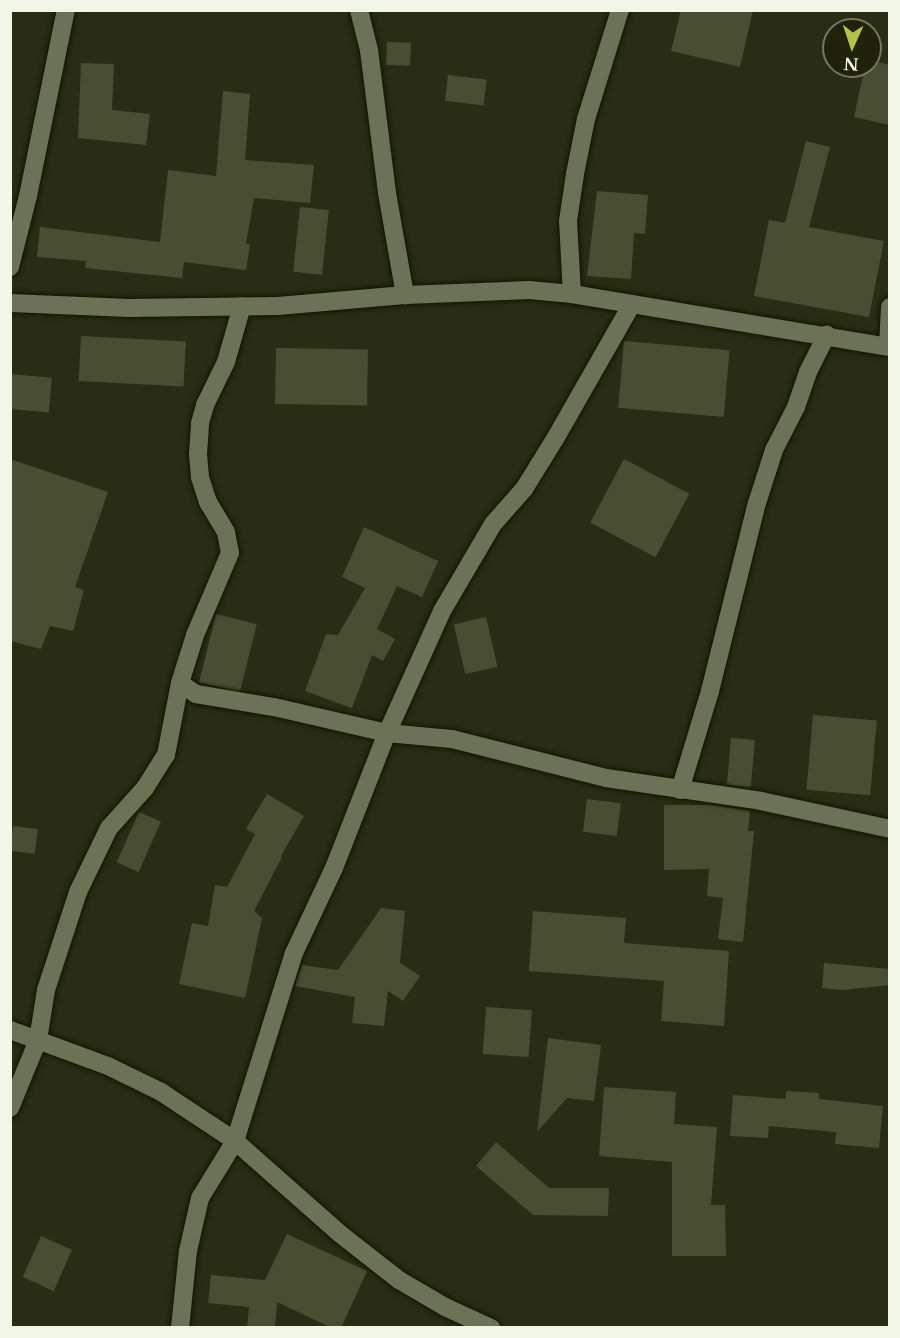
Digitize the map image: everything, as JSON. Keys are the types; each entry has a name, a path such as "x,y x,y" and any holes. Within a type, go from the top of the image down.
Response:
{"street":[{"path":"10,267 66,10"},
{"path":"359,10 369,50 387,194 405,295"},
{"path":"572,294 568,221 575,174 586,119 620,10"},
{"path":"10,303 129,308 242,306 502,289 572,294 827,334 889,347 890,307"},
{"path":"180,1328 188,1251 200,1198 236,1141 294,953 334,868 387,733 442,611 493,524 524,489 633,304"},
{"path":"10,1108 38,1040 46,990 78,892 110,828 145,788 166,755 180,683 195,635 230,552 226,532 208,502 200,477 198,454 200,423 205,405 226,362 242,306"},
{"path":"680,790 721,649 757,502 774,450 796,407 808,372 827,334"},
{"path":"180,683 196,694 273,707 387,733 452,739 545,764 680,790 761,801 890,829"},
{"path":"10,1030 108,1066 161,1092 236,1141 339,1233 399,1280 445,1307 491,1328"}],"building":[{"path":"681,10 753,10 740,67 671,51"},
{"path":"387,42 411,43 410,66 386,65"},
{"path":"81,63 114,64 112,110 150,114 146,145 78,138"},
{"path":"882,63 890,65 890,125 854,117 862,78 882,78"},
{"path":"448,75 487,80 484,106 445,101"},
{"path":"223,91 250,94 245,160 314,165 310,203 254,198 246,243 250,244 246,270 184,262 182,278 85,268 86,261 37,257 40,227 160,242 168,170 216,176"},
{"path":"806,141 830,147 809,227 884,241 869,317 754,296 769,220 785,223"},
{"path":"597,191 648,195 645,234 634,233 631,279 587,276"},
{"path":"300,207 329,210 322,275 293,272"},
{"path":"81,336 186,341 184,386 79,381"},
{"path":"624,341 730,350 724,417 618,408"},
{"path":"276,348 368,350 367,406 275,404"},
{"path":"10,374 52,378 49,413 10,409"},
{"path":"10,459 108,492 75,587 84,590 73,631 50,626 41,649 10,641"},
{"path":"624,459 689,494 656,557 590,523"},
{"path":"364,527 438,561 422,597 397,586 377,629 395,639 383,661 372,655 352,708 305,691 326,634 338,635 365,588 342,577"},
{"path":"216,614 257,624 240,692 199,682"},
{"path":"486,617 497,667 465,674 454,624"},
{"path":"813,715 877,721 870,795 806,790"},
{"path":"731,738 755,740 751,787 727,785"},
{"path":"267,794 304,816 254,911 262,918 245,998 179,984 192,923 208,926 215,885 227,887 255,834 246,829"},
{"path":"587,799 621,803 617,836 583,832"},
{"path":"664,805 710,805 750,811 748,831 754,831 743,942 718,939 723,898 707,896 709,869 664,870"},
{"path":"139,812 161,822 139,872 117,862"},
{"path":"13,826 38,829 35,854 10,851"},
{"path":"381,908 405,911 400,963 420,976 403,1001 388,991 384,1026 352,1023 355,997 295,986 302,965 338,970"},
{"path":"533,911 626,918 624,943 729,951 724,1026 661,1021 664,981 529,971"},
{"path":"824,963 890,969 890,985 842,990 822,988"},
{"path":"486,1007 532,1010 529,1057 483,1054"},
{"path":"548,1038 601,1045 594,1101 567,1098 537,1132"},
{"path":"604,1087 676,1092 674,1124 717,1127 711,1205 725,1205 726,1256 672,1256 672,1162 599,1156"},
{"path":"786,1091 819,1093 819,1099 883,1106 879,1148 835,1144 836,1132 769,1126 768,1138 730,1136 733,1095 786,1099"},
{"path":"496,1142 549,1188 609,1188 608,1216 533,1215 476,1166"},
{"path":"287,1234 367,1271 341,1328 332,1328 277,1302 275,1328 247,1328 249,1307 208,1303 211,1275 265,1280"},
{"path":"41,1236 72,1250 54,1291 23,1277"}]}
